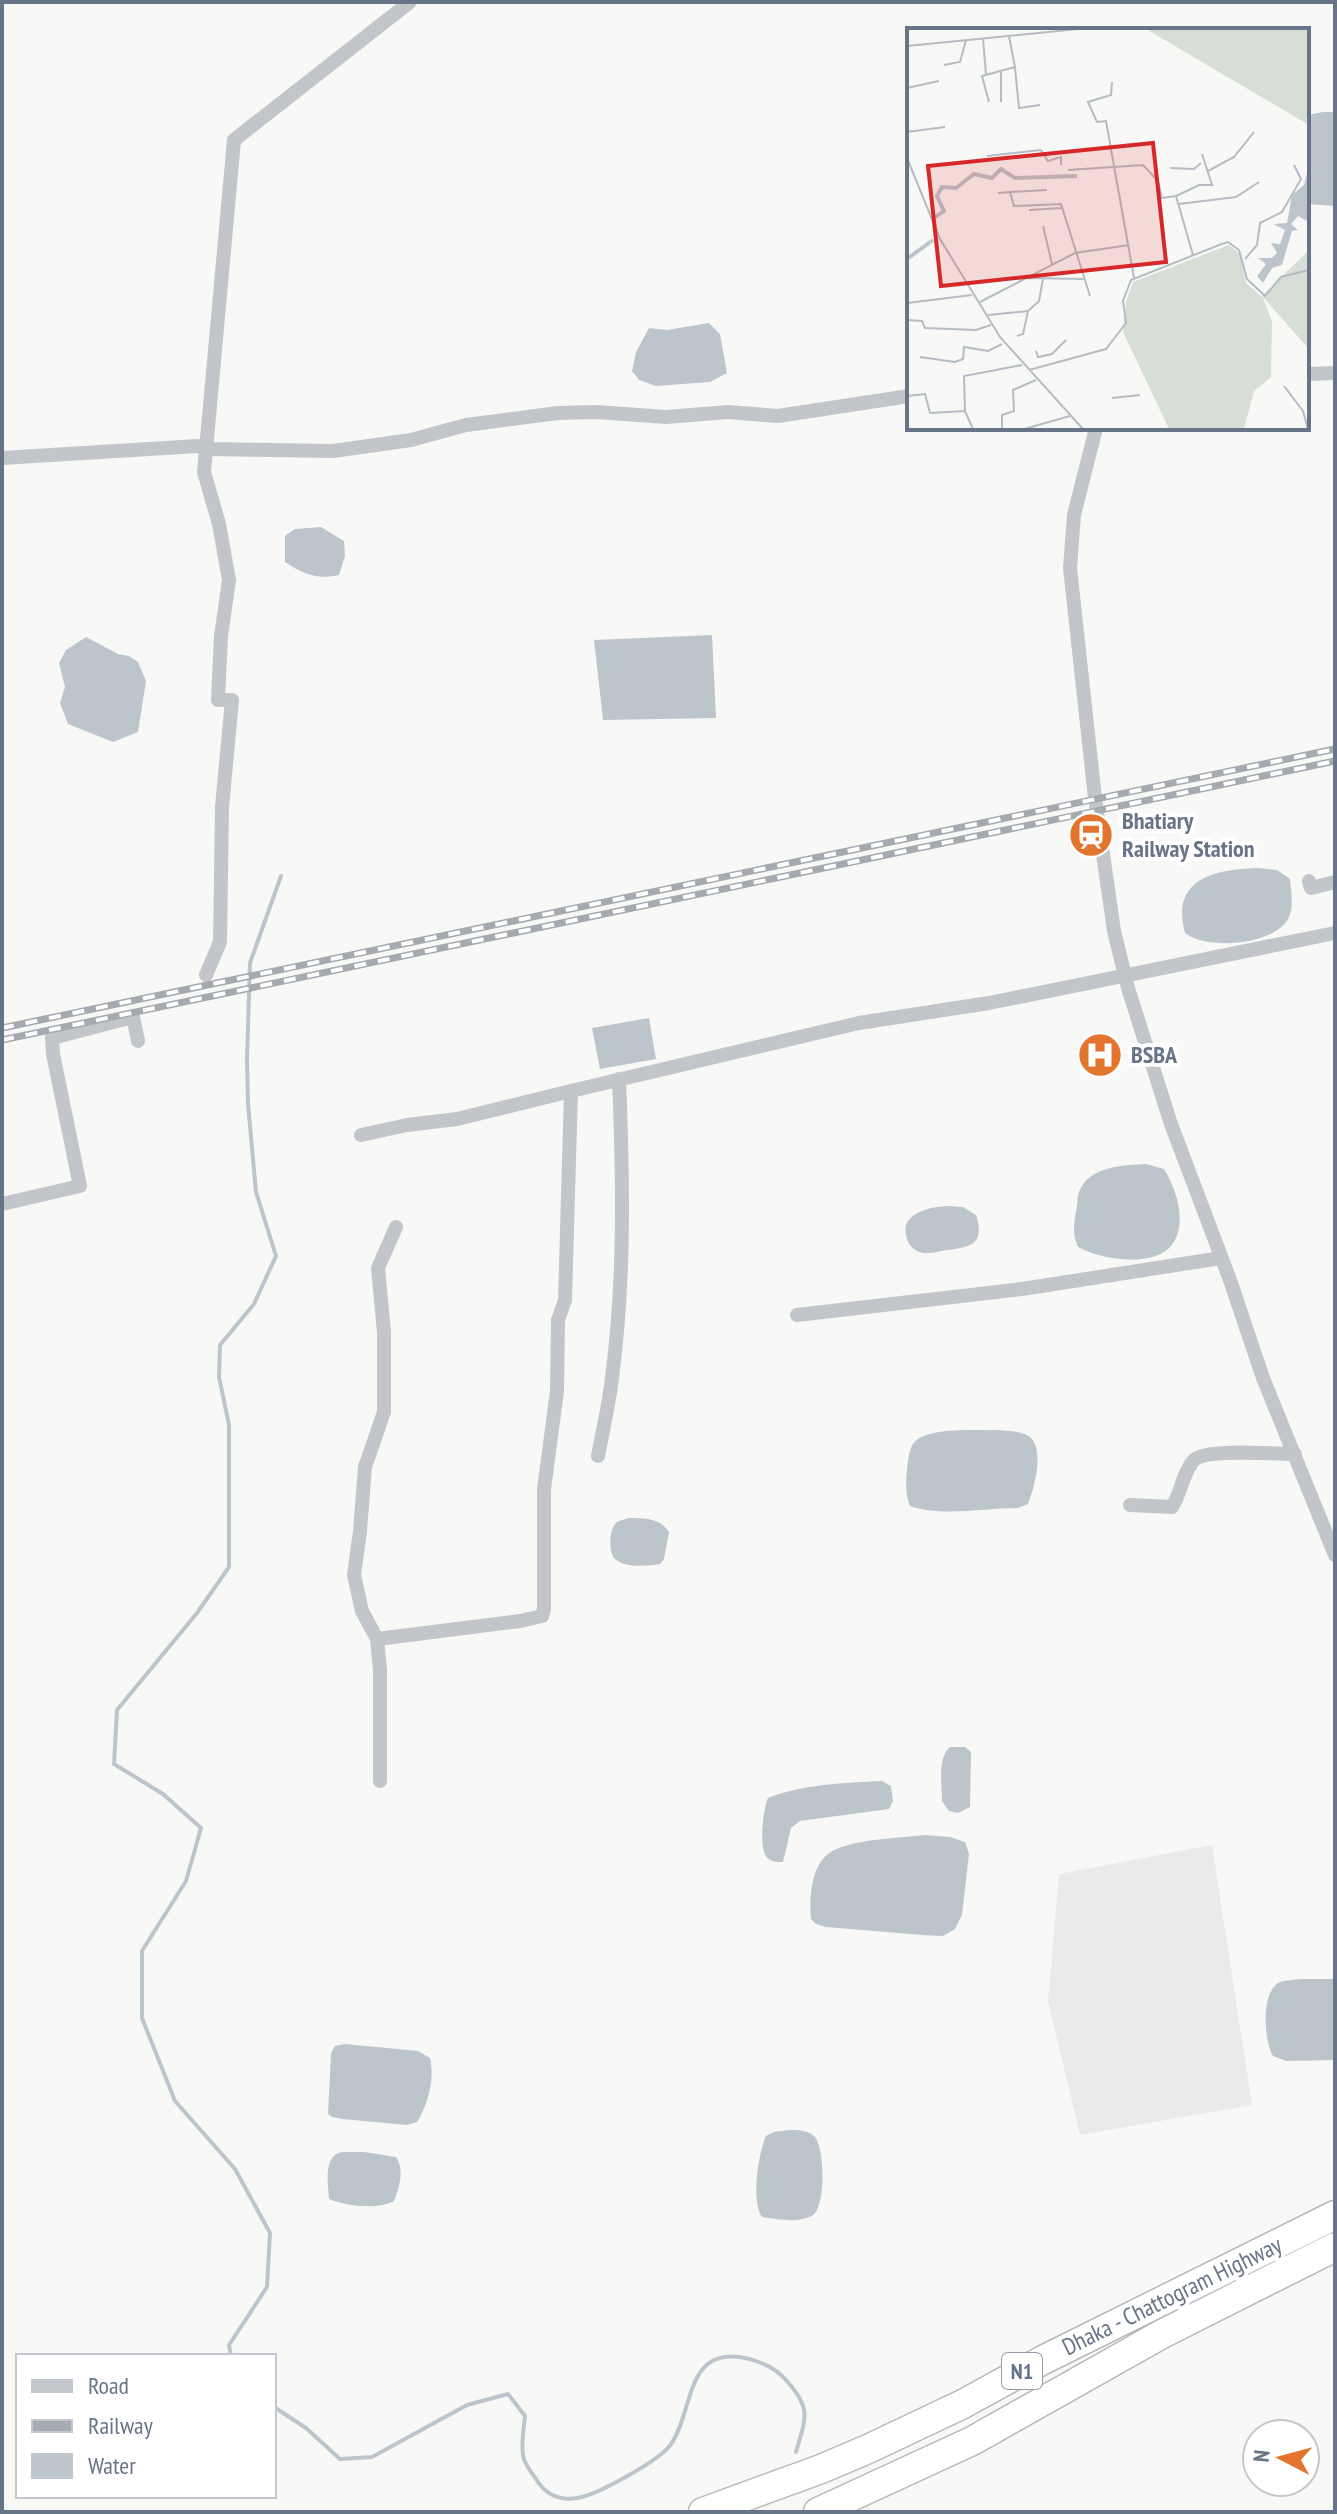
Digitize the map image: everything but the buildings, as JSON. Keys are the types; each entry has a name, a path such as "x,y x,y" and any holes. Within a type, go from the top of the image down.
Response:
{"highway":[{"name":"Dhaka - Chattogram Highway","path":"703,2512 868,2449 1335,2215"},
{"name":"Dhaka - Chattogram Highway","path":"818,2512 972,2441 1162,2334 1335,2247"}],"street":[{"path":"206,975 220,942 222,807 232,700 218,700 221,636 229,580 219,524 204,472 234,140 410,2"},
{"path":"1309,374 1335,373"},
{"path":"2,458 198,446 206,449 333,451 411,440 466,425 558,413 597,412 666,417 728,412 778,416 907,396"},
{"path":"1095,430 1074,515 1070,568 1095,798 1114,931 1171,1124 1258,1366 1335,1555"},
{"path":"1335,875 1309,881 1311,888 1335,882"},
{"path":"361,1135 457,1119 859,1023 989,1003 1335,933"},
{"path":"2,1204 80,1186 52,1038 133,1017 138,1041"},
{"path":"598,1456 612,1378 621,1263 623,1180 619,1079"},
{"path":"377,1639 542,1616 544,1489 557,1391 558,1320 565,1300 571,1091"},
{"path":"380,1781 377,1639 362,1611 354,1575 365,1467 384,1412 384,1332 378,1268 396,1227"},
{"path":"797,1315 1022,1289 1221,1258"},
{"path":"1130,1505 1172,1507 1191,1463 1198,1456 1295,1454"}],"shaded area":[{"path":"1212,1845 1252,2105 1080,2135 1048,2001 1059,1874"}],"water":[{"path":"1335,112 1335,206 1309,204 1309,115"},
{"path":"709,323 720,334 727,373 710,382 656,386 639,380 632,371 636,352 649,328 667,330"},
{"path":"321,527 344,541 345,556 339,575 311,575 285,562 285,536 295,529"},
{"path":"712,635 716,718 603,720 594,640"},
{"path":"86,637 138,662 146,681 138,732 113,742 68,724 60,703 65,687 59,663 66,650"},
{"path":"1277,870 1290,879 1291,908 1282,926 1271,934 1241,942 1209,942 1185,933 1182,914 1184,900 1200,880 1227,871"},
{"path":"649,1018 656,1059 600,1069 592,1028"},
{"path":"1146,1164 1164,1169 1172,1185 1180,1213 1175,1240 1157,1256 1144,1259 1101,1256 1078,1247 1074,1225 1078,1194 1084,1183 1108,1169"},
{"path":"963,1207 976,1215 979,1234 976,1240 966,1247 932,1253 915,1250 907,1238 908,1221 925,1210"},
{"path":"998,1430 1023,1434 1034,1443 1038,1460 1028,1504 1018,1508 949,1511 910,1506 906,1488 908,1463 912,1446 919,1438 940,1432"},
{"path":"629,1518 657,1521 669,1532 664,1559 660,1564 630,1565 615,1559 610,1546 612,1529 617,1522"},
{"path":"950,1747 965,1747 971,1752 970,1807 958,1813 949,1811 942,1801 943,1758"},
{"path":"882,1781 891,1786 893,1801 889,1809 800,1821 791,1828 783,1862 771,1861 766,1856 762,1827 768,1798 810,1787"},
{"path":"925,1835 965,1842 969,1854 962,1915 955,1929 943,1936 922,1935 826,1927 811,1919 815,1875 828,1854 860,1842"},
{"path":"1335,1979 1335,2060 1286,2061 1273,2056 1266,2028 1269,1995 1280,1982"},
{"path":"345,2044 418,2051 430,2058 430,2091 417,2122 407,2125 342,2119 328,2114 331,2053 335,2046"},
{"path":"789,2130 809,2133 818,2142 822,2163 820,2200 813,2215 808,2218 788,2220 762,2217 756,2189 763,2144 766,2136"},
{"path":"336,2154 396,2157 401,2173 394,2201 362,2206 329,2199 329,2164"}],"waterway":[{"path":"231,2354 229,2345 267,2287 270,2233 235,2169 175,2101 142,2018 142,1951 186,1881 201,1828 163,1794 114,1764 117,1710 197,1613 229,1567 229,1425 219,1377 220,1345 254,1304 276,1256 256,1192 247,1059 250,963 281,876"},
{"path":"276,2408 306,2428 340,2459 372,2457 467,2405 508,2394 525,2416 522,2449 529,2469 548,2492 558,2497 577,2498 627,2476 665,2451 677,2434 693,2386 705,2366 723,2357 742,2357 772,2368 800,2399 804,2421 796,2452"}],"railway":[{"path":"2,1028 1335,749"},
{"path":"2,1040 1335,761"}],"place":[{"name":"Bhatiary Railway Station","path":"1091,835"},
{"name":"BSBA","path":"1100,1055"}]}
